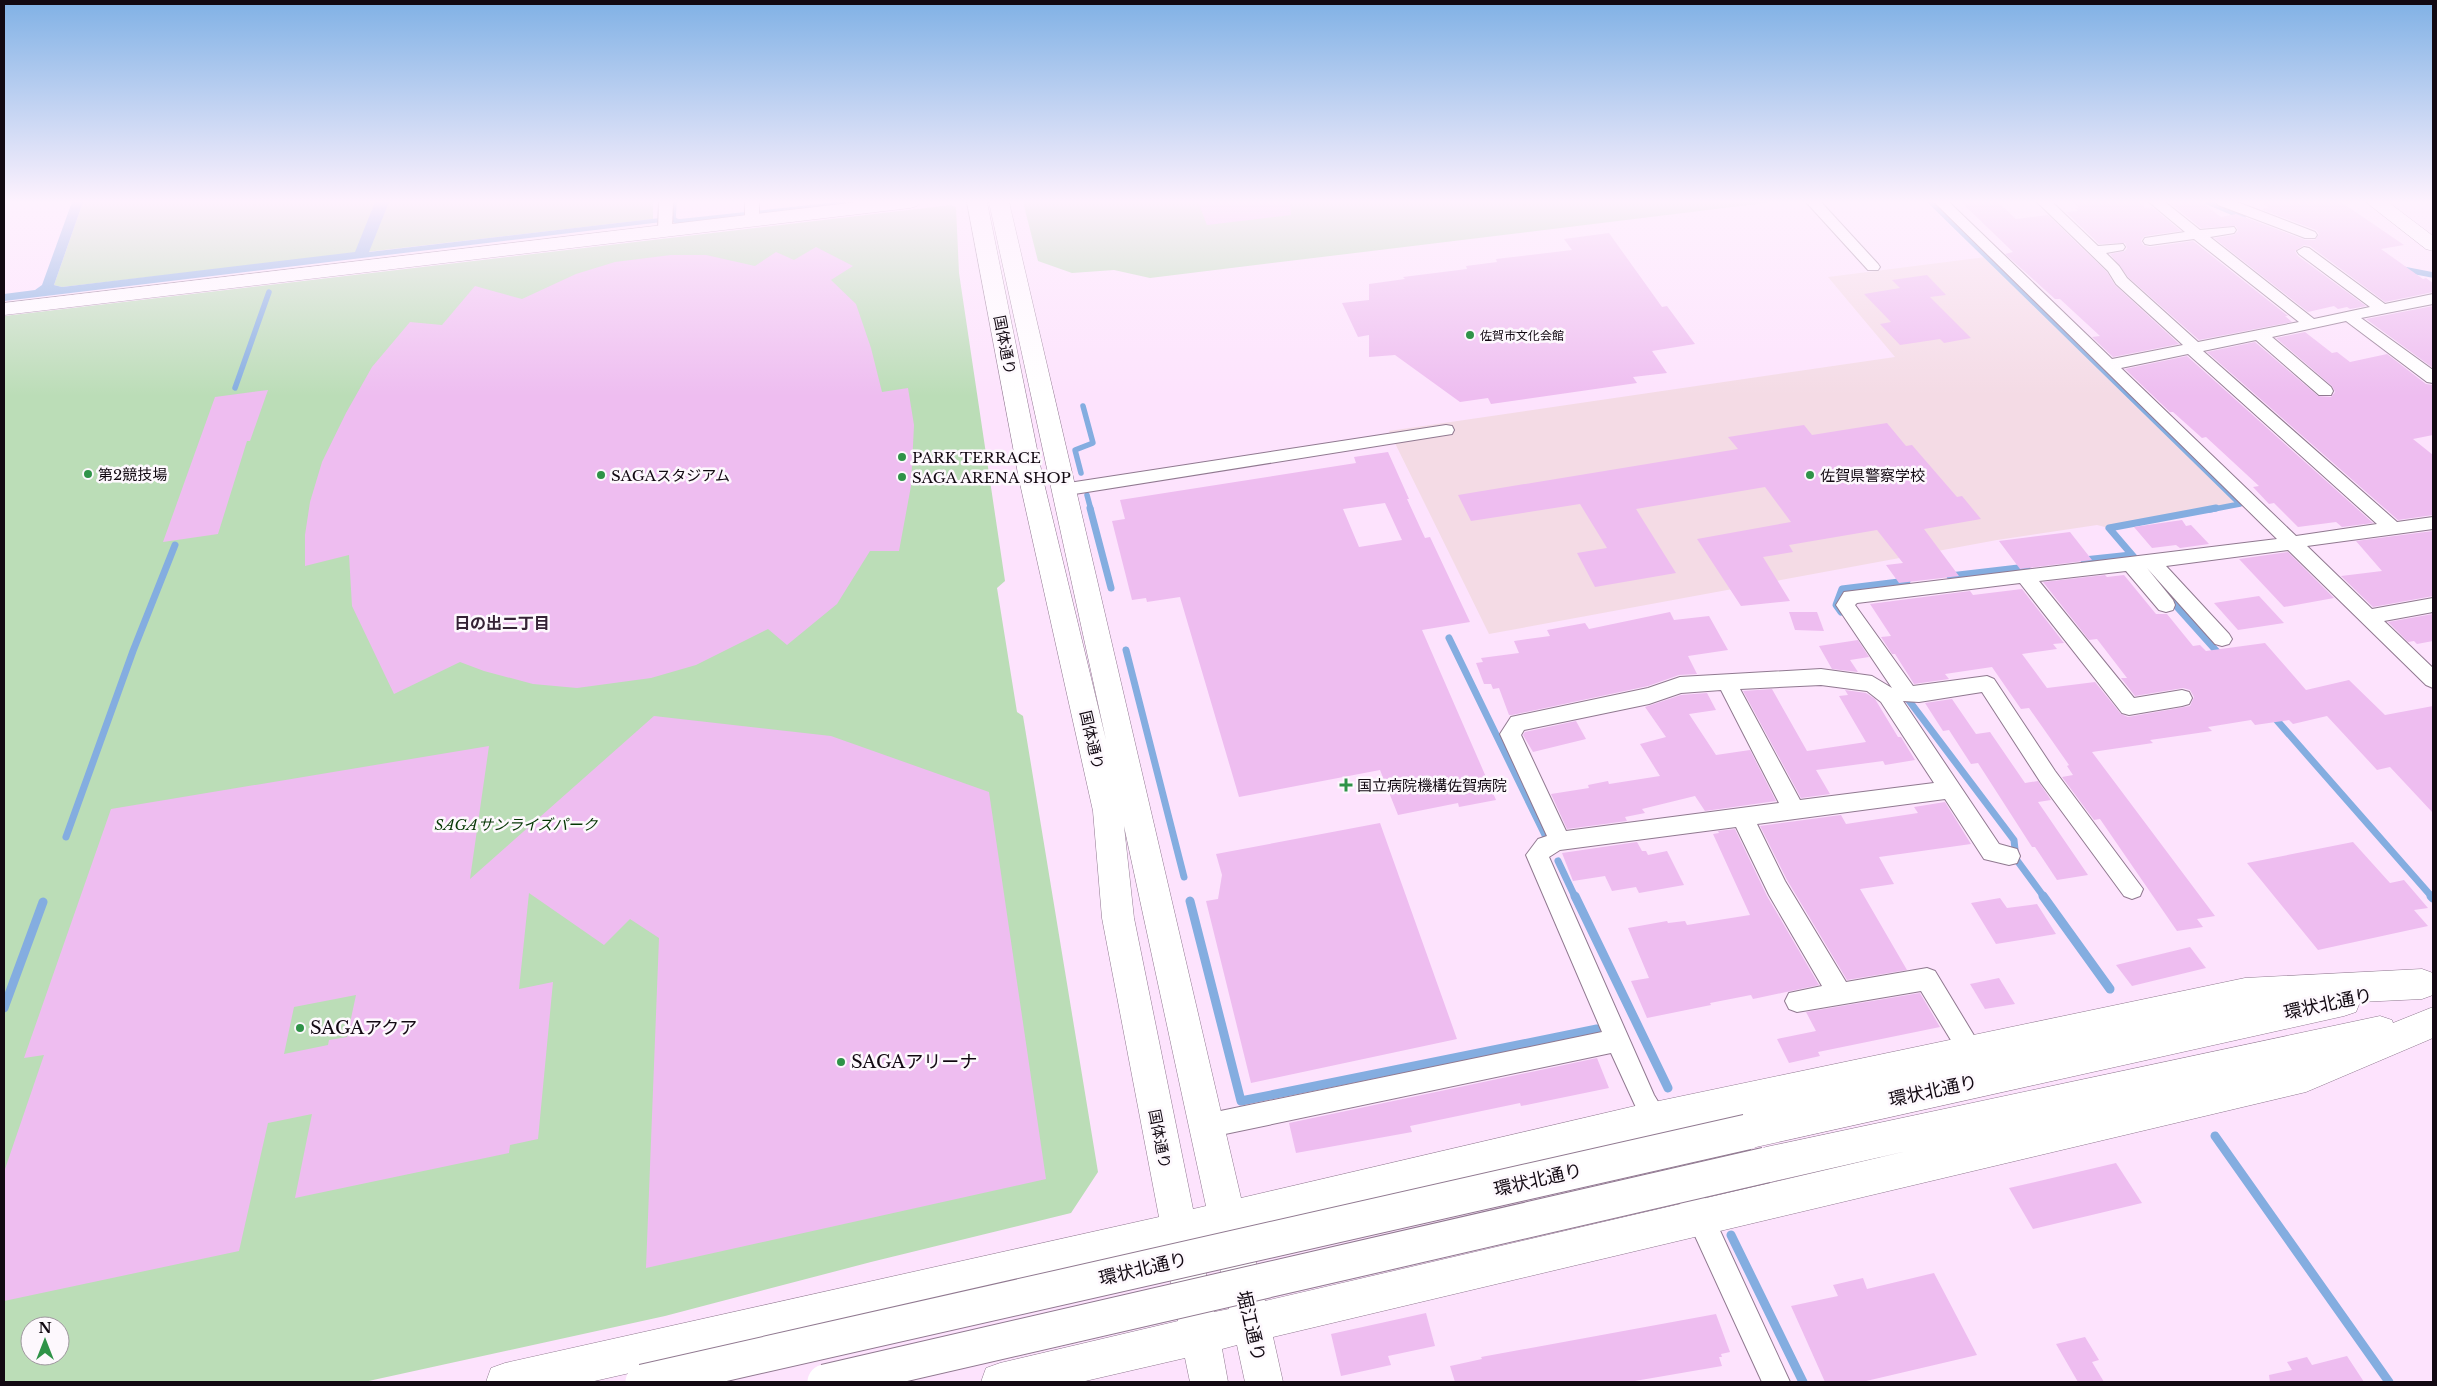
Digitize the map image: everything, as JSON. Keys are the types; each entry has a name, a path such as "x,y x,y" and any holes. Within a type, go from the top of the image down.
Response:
{"main road":[{"path":"4,309 311,267"},
{"name":"国体通り","path":"990,267 1031,479 1108,812 1118,918 1199,1334"},
{"name":"国体通り","path":"1014,267 1062,490 1239,1270"},
{"path":"505,1382 1178,1232 1654,1119 2245,993 2427,983"},
{"name":"環状北通り","path":"643,1382 1748,1132 2427,983"},
{"path":"825,1382 1766,1165 2433,1021"},
{"path":"1000,1382 1700,1216 2306,1076 2433,1021"},
{"name":"堀江通り","path":"1239,1270 1264,1382"},
{"path":"1199,1334 1209,1382"}],"street":[{"path":"2008,267 2433,680"},
{"path":"2112,267 2121,281 2193,348 2393,528"},
{"path":"2238,267 2310,323"},
{"path":"2325,267 2382,309"},
{"path":"2109,365 2310,323 2432,300"},
{"path":"2348,316 2433,378"},
{"path":"2259,334 2325,391"},
{"path":"1062,490 1446,430"},
{"path":"2009,856 1992,852 1952,789 1845,604 1851,598 2292,543 2433,523"},
{"path":"2143,562 2166,605"},
{"path":"2143,562 2222,639"},
{"path":"2025,577 2129,707 2182,698"},
{"path":"2368,617 2433,605"},
{"path":"1560,841 1510,734 1518,723 1649,696 1680,685 1821,677 1872,684 1897,694 1919,694 1987,684 2048,777 2132,889"},
{"path":"1727,683 1794,810"},
{"path":"1776,1382 1700,1216 1616,1040 1537,855 1546,846 1560,841 1952,789"},
{"path":"1742,816 1778,888 1840,994"},
{"path":"1797,1001 1927,979 1972,1052"},
{"path":"1206,1126 1616,1040"}],"shaded area":[{"name":"佐賀県警察学校","path":"1910,267 1996,267 2240,504 2109,528 2097,525 1997,540 1489,634 1389,431 1895,357 1828,277"}],"green space":[{"path":"60,267 239,267 62,287 54,285"},
{"name":"SAGAサンライズパーク","path":"425,267 959,267 1005,581 997,588 1017,712 1023,716 1098,1172 1071,1213 871,1262 665,1316 364,1382 4,1382 4,316"},
{"path":"1054,267 1243,267 1150,278 1114,270 1072,273"}],"water":[{"path":"49,267 60,267 54,285 62,287 232,267 290,267 4,301 4,294 35,290 42,285"}],"building":[{"name":"SAGAスタジアム","path":"600,267 852,267 831,280 856,304 871,348 882,392 908,388 914,425 911,486 899,551 870,551 837,604 787,645 768,629 696,665 651,678 577,688 533,684 484,671 460,662 394,694 352,606 349,555 305,566 305,535 310,502 322,462 346,413 372,367 410,322 442,325 475,286 522,299 576,274"},
{"path":"1466,267 1633,267 1662,307 1667,306 1695,344 1652,351 1667,373 1633,377 1637,383 1491,404 1488,398 1460,402 1395,355 1369,357 1369,335 1358,337 1342,303 1369,300 1369,284 1405,279 1403,277 1467,269"},
{"path":"2019,267 2101,267 2115,285 2179,344 2113,357 2092,337 2100,336 2060,299 2055,299"},
{"path":"2120,267 2226,267 2288,316 2285,316 2292,322 2199,340 2128,277"},
{"path":"2250,267 2313,267 2366,306 2338,309 2334,306 2308,312"},
{"path":"2338,267 2406,267 2423,279 2426,278 2433,283 2433,292 2385,302"},
{"path":"1927,275 1946,295 1930,297 1971,338 1944,343 1940,339 1900,345 1880,324 1891,322 1864,294 1900,288 1892,280"},
{"path":"2433,306 2433,368 2366,319"},
{"path":"2305,332 2332,353 2337,352 2350,362 2387,354 2426,384 2433,385 2433,435 2413,439 2433,455 2433,515 2398,520 2207,352 2255,342 2318,396 2331,397 2335,392 2332,386 2276,338"},
{"path":"2187,356 2373,523 2342,527 2336,522 2298,527 2274,503 2269,504 2253,487 2259,486 2206,437 2202,438 2173,412 2170,412 2125,369"},
{"path":"268,390 250,441 247,441 218,534 163,542 215,397"},
{"path":"1887,423 1906,446 1912,445 1957,497 1962,496 1981,519 1924,529 1959,576 1899,583 1886,565 1903,563 1877,530 1789,545 1793,552 1763,557 1790,601 1741,606 1697,539 1791,522 1765,487 1636,509 1676,573 1595,587 1577,553 1607,548 1580,504 1471,521 1458,495 1738,449 1728,437 1804,425 1812,435"},
{"path":"1388,452 1425,538 1430,537 1470,622 1422,630 1496,800 1459,807 1458,803 1398,815 1380,770 1239,797 1180,597 1147,602 1146,598 1132,600 1112,521 1125,519 1120,500 1356,463 1354,457","holes":["1385,503 1402,540 1359,547 1343,509"]},
{"path":"2182,520 2186,526 2191,525 2209,544 2180,548 2176,545 2152,548 2134,527"},
{"path":"2433,531 2433,596 2373,607 2341,576 2382,571 2356,541"},
{"path":"2070,532 2092,560 2020,569 1999,541"},
{"path":"2288,552 2334,598 2284,607 2239,559"},
{"path":"2105,575 2107,577 2124,575 2156,614 2167,614 2193,646 2200,645 2206,651 2265,643 2306,690 2349,680 2385,715 2433,706 2433,813 2390,767 2377,770 2327,716 2293,724 2289,720 2255,725 2251,720 2208,727 2212,731 2150,740 2153,743 2092,752 2215,916 2197,919 2203,927 2177,931 2100,819 2094,820 2062,777 2073,775 2067,766 2069,765 2029,708 2021,709 1992,667 1945,674 1949,679 1914,684 1895,654 1892,654 1881,637 1891,636 1870,604 1970,591 1973,595 2022,589 2064,643 2053,644 2057,649 2022,654 2047,688 2095,682 2121,714 2128,717 2190,706 2194,697 2190,690 2183,688 2135,696 2121,678 2127,678 2097,639 2089,640 2043,582"},
{"path":"2259,596 2284,623 2238,630 2214,603"},
{"path":"1670,612 1674,620 1709,616 1728,650 1688,656 1697,674 1679,675 1648,686 1512,715 1509,715 1499,688 1493,689 1491,684 1484,684 1476,663 1483,662 1481,658 1519,653 1514,641 1550,636 1547,630 1585,623 1589,629"},
{"path":"1789,612 1817,612 1824,631 1795,630"},
{"path":"2433,614 2433,641 2417,644 2414,641 2408,642 2388,622"},
{"path":"1858,640 1869,657 1850,660 1858,672 1832,669 1819,646"},
{"path":"1772,689 1807,751 1866,742 1839,696 1848,695 1845,690 1866,693 1875,699 1898,737 1901,737 1915,760 1885,765 1883,761 1816,770 1830,794 1801,798 1743,691"},
{"path":"1707,693 1716,710 1689,714 1716,755 1750,750 1776,801 1705,811 1695,796 1642,809 1645,813 1625,817 1627,821 1567,829 1551,794 1589,788 1588,785 1608,781 1609,784 1660,776 1640,744 1666,737 1645,707 1681,695"},
{"path":"1952,699 1976,734 1990,732 2025,783 2038,781 2051,800 2038,802 2088,875 2057,880 2035,847 2032,847 1978,763 1971,764 1949,730 1943,731 1925,703"},
{"path":"654,716 831,736 989,792 1046,1179 646,1268 659,938 630,919 604,945 529,893 519,989 553,982 538,1139 510,1145 509,1153 295,1198 312,1114 268,1123 239,1251 4,1301 4,1172 44,1055 24,1058 111,809 489,746 470,879","holes":["356,995 347,1037 329,1040 328,1045 284,1054 294,1007"]},
{"path":"1576,721 1586,739 1533,752 1523,735 1525,732"},
{"path":"1945,802 1971,844 1879,857 1894,884 1860,889 1907,970 1847,980 1787,880 1760,826 1841,815 1846,824 1918,813 1914,807"},
{"path":"1380,823 1457,1039 1251,1083 1206,901 1218,899 1222,875 1216,854"},
{"path":"1735,829 1767,896 1819,985 1753,999 1751,995 1647,1018 1631,981 1649,978 1628,928 1667,921 1668,923 1685,921 1687,925 1750,915 1713,834 1719,833 1718,831"},
{"path":"1637,842 1642,851 1646,851 1648,855 1667,851 1684,885 1639,893 1636,887 1612,891 1605,876 1573,881 1562,853"},
{"path":"2353,842 2390,883 2404,880 2428,908 2414,910 2428,926 2318,950 2247,863"},
{"path":"2000,898 2007,908 2037,904 2056,934 1996,944 1971,903"},
{"path":"2190,947 2206,968 2132,986 2116,965"},
{"path":"1999,978 2015,1004 1985,1009 1970,984"},
{"path":"1920,993 1940,1027 1818,1052 1820,1056 1789,1063 1777,1039 1816,1031 1806,1012"},
{"path":"1597,1058 1609,1088 1521,1106 1520,1103 1410,1126 1412,1132 1296,1153 1289,1123"},
{"path":"2116,1163 2142,1203 2033,1229 2009,1188"},
{"path":"1934,1273 1977,1355 1862,1382 1825,1382 1791,1306 1838,1296 1833,1285 1863,1278 1867,1289"},
{"path":"1426,1313 1435,1346 1388,1356 1391,1365 1341,1376 1331,1334"},
{"path":"1716,1314 1730,1352 1721,1354 1722,1357 1719,1357 1722,1366 1629,1382 1455,1382 1450,1366 1482,1359 1481,1357"},
{"path":"2085,1337 2099,1360 2092,1362 2104,1382 2078,1382 2056,1344"},
{"path":"2347,1356 2364,1382 2270,1382 2269,1375 2292,1370 2287,1362 2307,1357 2312,1365"}],"waterway":[{"path":"1997,267 2240,504 2209,510"},
{"path":"2402,269 2433,275"},
{"path":"235,388 269,292"},
{"path":"1081,473 1075,450 1093,443 1083,406"},
{"path":"1087,495 1091,510"},
{"path":"1090,508 1111,588"},
{"path":"2139,563 2109,528 2216,508"},
{"path":"66,837 133,651 175,545"},
{"path":"2084,560 2131,555"},
{"path":"1950,576 2027,567"},
{"path":"1841,612 1836,605 1842,589 1907,581"},
{"path":"2169,598 2220,655"},
{"path":"1449,638 1545,835"},
{"path":"1126,650 1184,877"},
{"path":"1904,694 2014,840 2016,859 2044,897"},
{"path":"2273,716 2432,897"},
{"path":"1558,861 1575,897"},
{"path":"1575,896 1668,1088"},
{"path":"2043,896 2110,989"},
{"path":"1190,901 1241,1101 1597,1029"},
{"path":"4,1008 43,902"},
{"path":"2215,1136 2389,1382"},
{"path":"1731,1235 1803,1382"}],"place":[{"name":"佐賀市文化会館","path":"1470,335"},
{"name":"PARK TERRACE","path":"902,457"},
{"name":"第2競技場","path":"88,474"},
{"name":"SAGAスタジアム","path":"601,475"},
{"name":"佐賀県警察学校","path":"1810,475"},
{"name":"SAGA ARENA SHOP","path":"902,477"},
{"name":"国立病院機構佐賀病院","path":"1346,785"},
{"name":"SAGAアクア","path":"300,1028"},
{"name":"SAGAアリーナ","path":"841,1062"}],"district":[{"name":"日の出二丁目","path":"502,623"}]}
